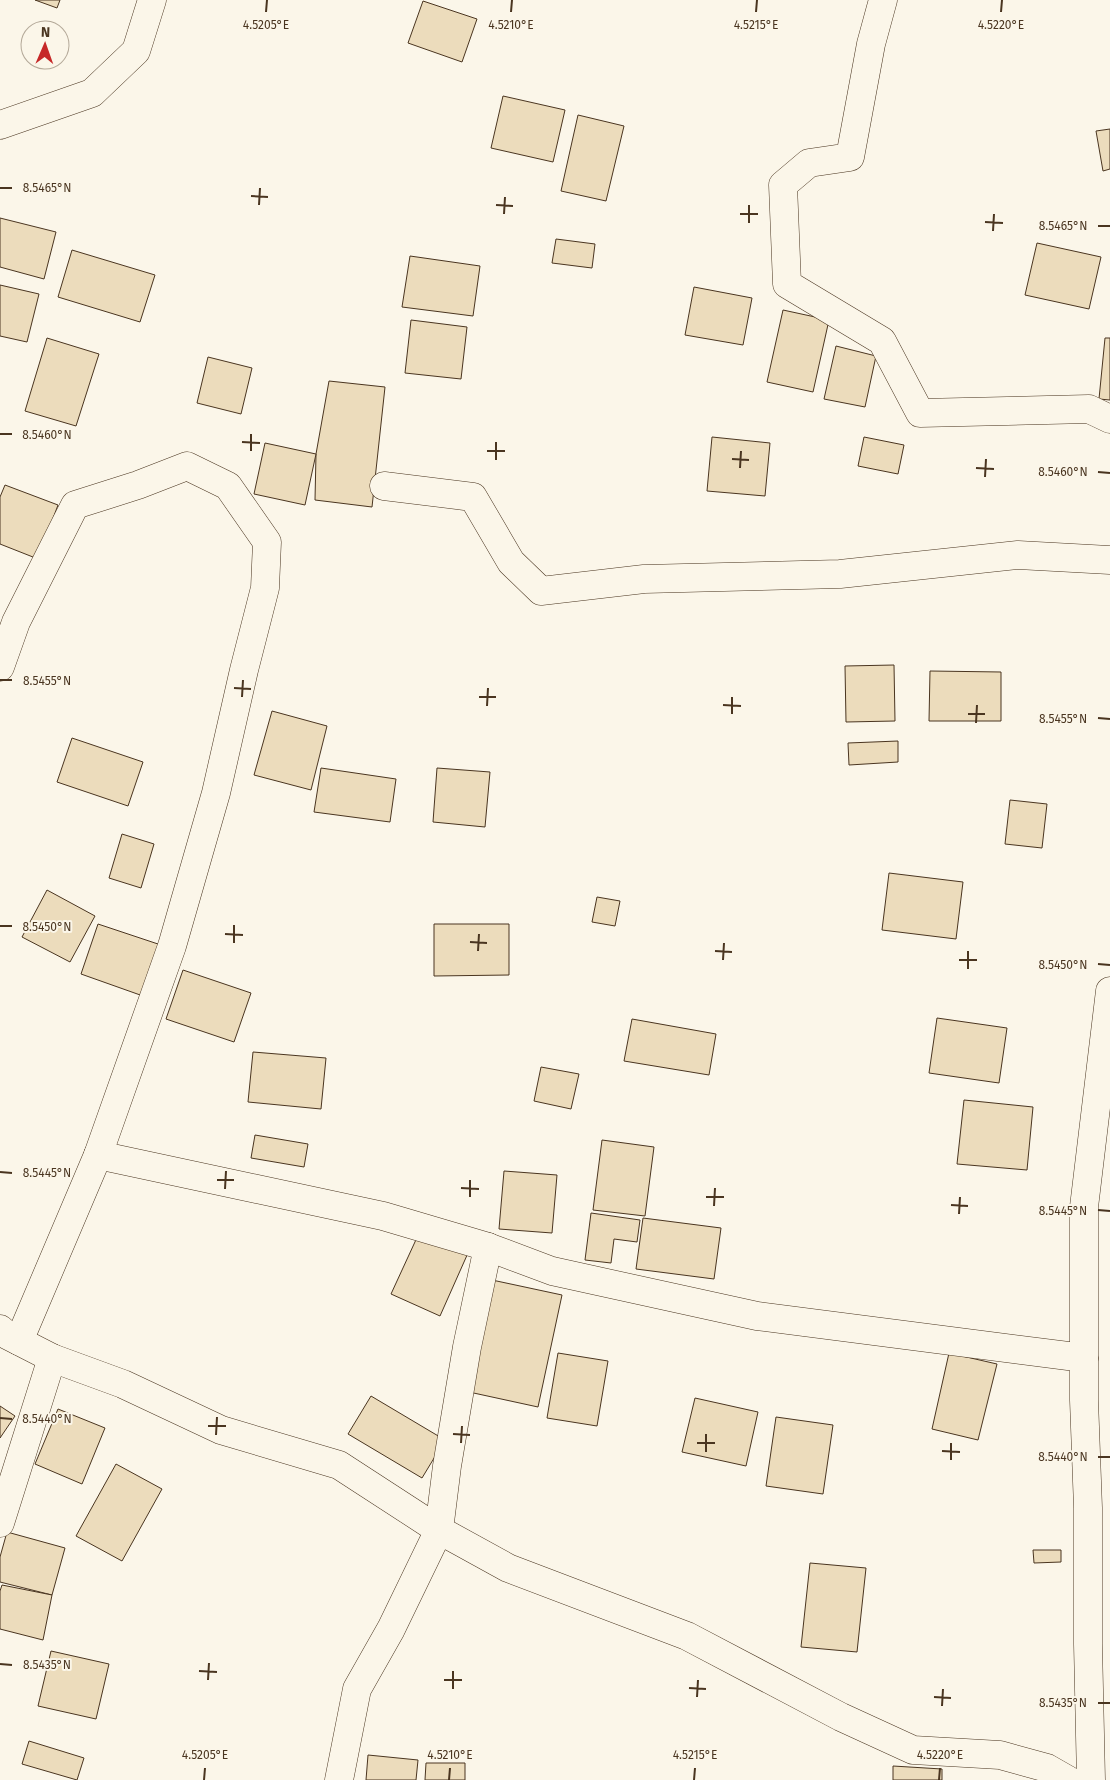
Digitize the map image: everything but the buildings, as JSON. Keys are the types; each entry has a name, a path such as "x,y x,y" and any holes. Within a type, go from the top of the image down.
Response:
{"street":[{"path":"0,125 92,93 136,51 152,0"},
{"path":"883,0 871,44 850,157 809,163 783,184 787,284 882,341 920,413 1089,409 1110,419"},
{"path":"0,667 16,622 74,505 138,485 187,466 228,486 267,542 265,588 216,793 172,946 98,1155 10,1335 52,1358 123,1384 221,1430 339,1465 439,1530 508,1568 687,1636 841,1717 913,1750 1000,1755 1047,1768 1068,1780"},
{"path":"384,486 473,497 510,562 541,591 644,579 840,574 1018,556 1110,560"},
{"path":"1091,1780 1088,1644 1099,1510 1084,1358 1084,1206 1103,1102 1110,991"},
{"path":"98,1155 383,1216 488,1247 552,1271 757,1316 1084,1358"},
{"path":"339,1780 356,1689 392,1629 439,1530 447,1466 467,1347 488,1247"},
{"path":"0,1523 52,1358"}]}
